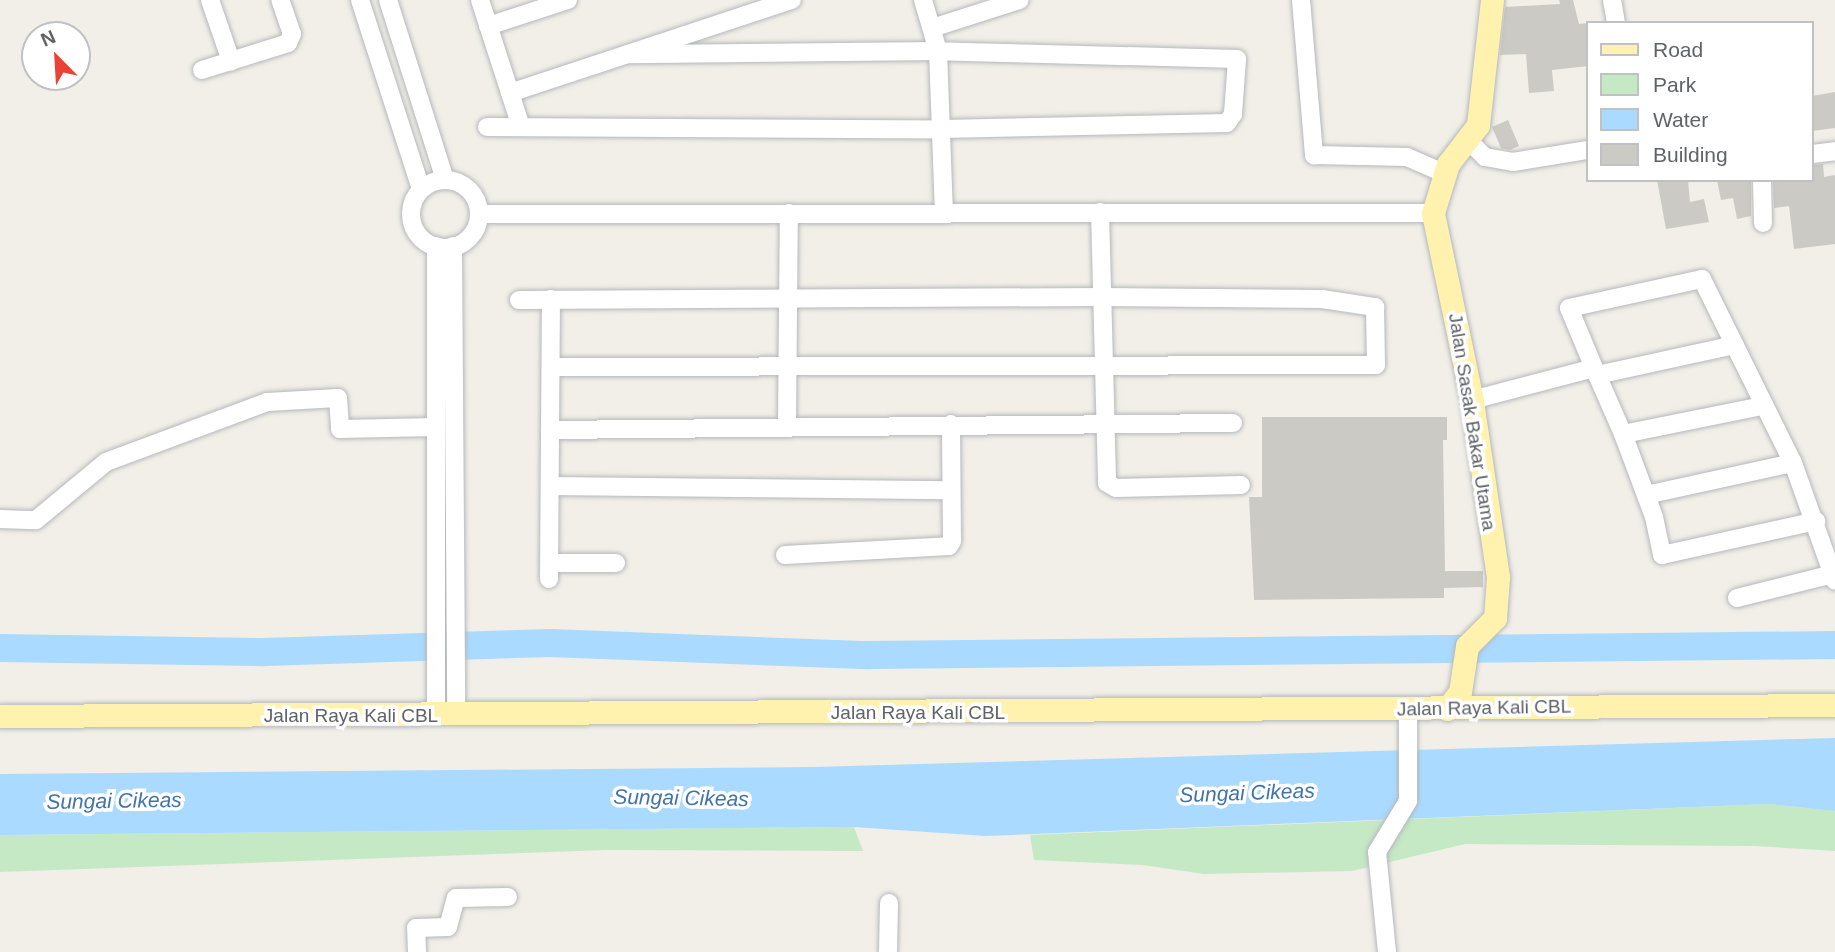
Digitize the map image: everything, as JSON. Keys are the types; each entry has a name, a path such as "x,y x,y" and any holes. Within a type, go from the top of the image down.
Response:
{"main road":[{"path":"1433,213 1446,174 1478,125 1492,0"},
{"name":"Jalan Sasak Bakar Utama","path":"1433,213 1472,400 1498,578 1495,618 1467,646 1460,692 1447,709"},
{"name":"Jalan Raya Kali CBL","path":"0,716 1406,715 1447,709 1835,705"}],"street":[{"path":"210,0 231,61"},
{"path":"202,70 288,43 292,34 279,0"},
{"path":"360,0 421,189"},
{"path":"388,0 445,180"},
{"path":"480,0 522,127"},
{"path":"488,26 568,0"},
{"path":"510,93 792,0"},
{"path":"922,0 938,51 944,213"},
{"path":"932,28 1020,0"},
{"path":"1301,0 1314,155 1407,158 1446,174"},
{"path":"1612,0 1616,21"},
{"path":"487,127 942,129 1227,123 1233,114 1237,59 938,51 627,54"},
{"path":"1464,146 1485,157 1513,162 1587,150"},
{"path":"1814,154 1835,150"},
{"path":"445,180 469,190 479,214 468,238 444,246 420,237 412,222 412,205 421,189 445,180"},
{"path":"1762,182 1763,223"},
{"path":"1100,212 1105,479 1111,488 1241,485"},
{"path":"787,425 786,298 789,213"},
{"path":"479,214 1433,213"},
{"path":"444,246 436,427 437,658 446,716"},
{"path":"444,246 457,622 457,658 446,716"},
{"path":"1737,598 1834,577 1816,521 1793,463 1702,279 1569,308 1646,495 1662,555 1816,521"},
{"path":"519,300 1100,297 1322,299 1375,307 1376,365 551,367"},
{"path":"551,299 550,571 616,564"},
{"path":"1472,400 1595,371 1735,345"},
{"path":"0,519 36,520 106,462 267,402 338,398 340,429 436,427"},
{"path":"1623,434 1762,405"},
{"path":"550,430 787,425 1233,423"},
{"path":"786,555 947,547 953,541 951,424"},
{"path":"1646,495 1793,463"},
{"path":"550,486 951,490"},
{"path":"437,577 456,577"},
{"path":"1387,952 1377,852 1408,801 1406,715"},
{"path":"417,952 416,928 448,927 456,898 508,897"},
{"path":"887,952 889,903"}],"green space":[{"path":"1768,804 1835,811 1835,851 1754,846 1465,844 1352,871 1204,874 1143,865 1034,860 1030,835"},
{"path":"854,827 863,851 606,850 0,872 0,835"}],"water":[{"name":"Sungai Cikeas","path":"1835,738 1835,811 1768,804 985,836 854,827 0,835 0,774 814,767"}],"building":[{"path":"1559,0 1573,0 1579,24 1587,23 1587,66 1552,70 1554,91 1529,93 1526,54 1500,55 1505,7 1560,4"},
{"path":"1835,92 1835,128 1814,131 1814,96"},
{"path":"1508,120 1519,146 1510,150 1501,148 1492,127"},
{"path":"1823,164 1824,177 1835,175 1835,244 1794,249 1789,206 1774,208 1773,182 1814,182 1814,165"},
{"path":"1657,182 1688,182 1690,202 1704,199 1709,222 1666,229"},
{"path":"1717,182 1751,182 1751,216 1737,219 1733,198 1721,200"},
{"path":"1262,417 1447,417 1447,440 1443,440 1445,571 1483,571 1483,587 1444,588 1444,598 1254,600 1249,497 1262,497"}],"waterway":[{"path":"0,648 264,652 550,643 869,655 1835,645"}]}
